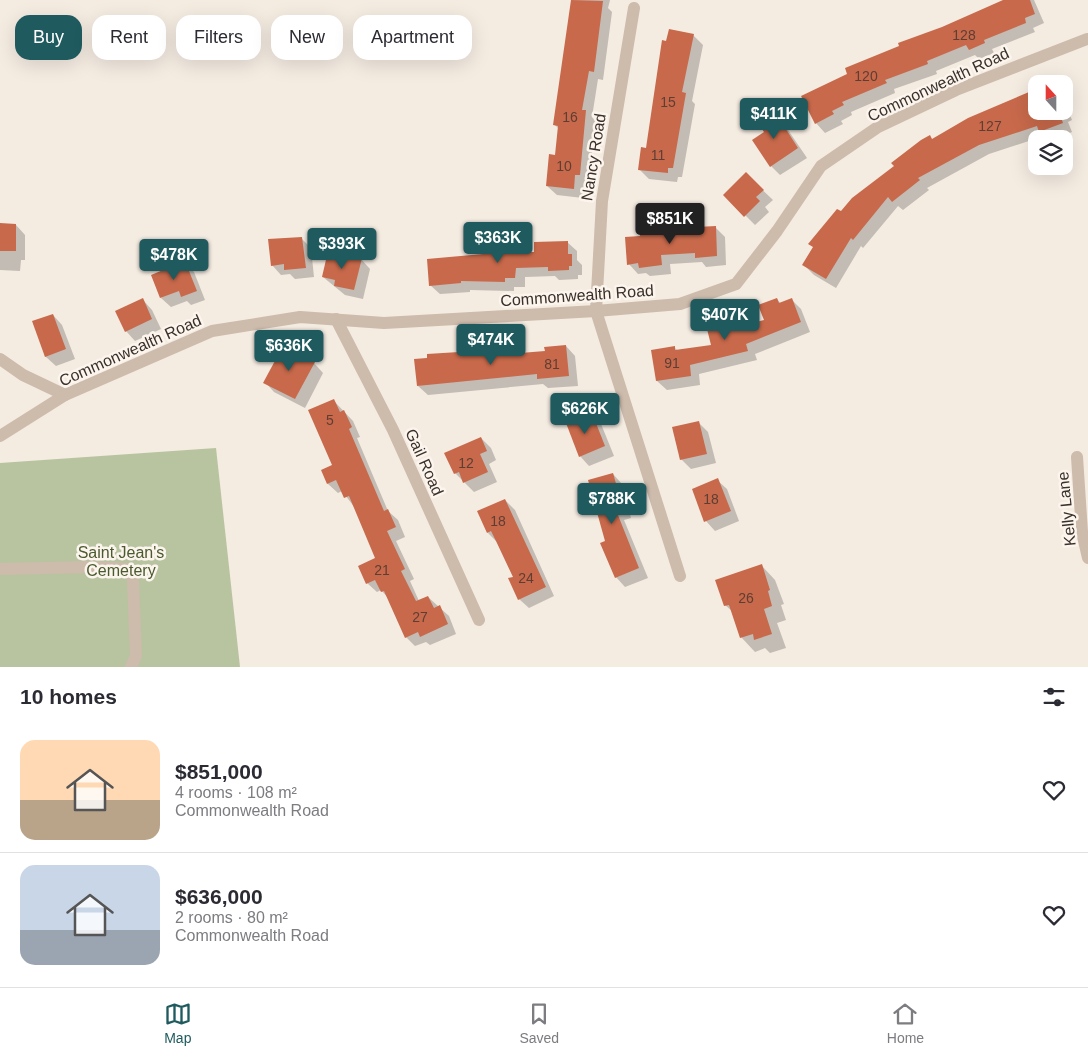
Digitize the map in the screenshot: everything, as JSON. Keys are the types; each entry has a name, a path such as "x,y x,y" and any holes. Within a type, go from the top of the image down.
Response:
{"street":[{"name":"Nancy Road","path":"596,312 602,201 634,8"},
{"name":"Commonwealth Road","path":"0,436 66,395 212,330 300,317 384,323 596,312 680,304 736,284 777,230 821,166 878,127 956,90 1088,39"},
{"path":"596,312 680,576"},
{"name":"Gail Road","path":"336,319 393,430 479,620"},
{"path":"0,358 23,375 66,395"},
{"name":"Kelly Lane","path":"1077,457 1082,532 1088,558"},
{"path":"0,569 90,567 128,569 133,580 136,656 131,667"}],"green space":[{"name":"Saint Jean's Cemetery","path":"216,448 240,667 0,667 0,463"}],"building":[{"path":"571,0 603,1 594,72 589,71 582,110 586,110 580,175 575,175 574,189 546,186 549,154 555,155 558,126 553,125"},
{"path":"1003,0 1030,0 1035,14 1025,18 1026,23 984,40 985,43 969,50 966,45 927,61 928,64 885,80 887,83 842,102 844,105 832,111 834,114 815,124 801,96 847,74 845,68 899,46 898,43 942,27"},
{"path":"669,29 694,34 682,92 686,93 673,168 668,168 668,173 638,170 641,147 646,148 662,40 666,41"},
{"path":"1028,92 1028,120 1062,120 1063,123 1044,130 1038,130 1037,126 979,145 918,178 920,180 892,202 888,197 853,240 851,238 826,279 802,265 813,247 808,244 837,209 841,211 852,198 894,166 891,163 921,140 930,135 932,139 968,118"},
{"path":"775,112 798,148 770,167 752,140 764,132 758,123"},
{"path":"746,172 764,190 756,197 760,201 744,217 723,195"},
{"path":"0,223 16,224 16,251 0,251"},
{"path":"716,226 717,256 695,258 695,253 661,255 662,265 639,268 638,263 627,265 625,237 640,236 639,230"},
{"path":"302,237 306,268 284,270 284,264 271,266 268,239"},
{"path":"568,241 568,254 572,254 572,266 569,266 569,270 548,271 548,267 516,268 515,278 505,278 505,282 461,281 461,283 429,286 427,259 483,254 483,251 534,252 534,242"},
{"path":"328,251 362,258 354,290 334,286 335,280 322,277"},
{"path":"185,261 197,291 181,297 179,291 160,298 151,275"},
{"path":"143,298 152,319 125,332 115,311"},
{"path":"777,298 779,303 792,298 801,322 746,344 748,351 690,365 691,376 656,381 651,350 675,346 675,350 711,345 707,329 728,324 729,329 764,320 758,305"},
{"path":"53,314 66,349 45,357 32,321"},
{"path":"566,345 569,376 537,379 537,374 417,386 414,359 427,358 427,354 507,349 507,354 545,351 544,347"},
{"path":"283,346 315,362 295,399 263,383"},
{"path":"334,399 340,412 344,410 352,427 349,429 384,511 388,509 396,527 387,531 405,569 401,571 416,601 428,596 434,608 440,605 448,624 420,637 418,632 405,638 384,591 381,592 375,580 366,584 358,566 375,558 349,496 344,498 336,480 327,484 321,470 332,465 308,410"},
{"path":"592,413 605,446 579,457 566,423"},
{"path":"699,421 707,454 680,460 672,427"},
{"path":"481,437 487,451 480,454 488,472 463,483 459,472 454,474 444,453"},
{"path":"613,473 623,508 616,510 639,568 615,578 600,543 605,541 588,480"},
{"path":"718,478 731,511 704,522 692,489"},
{"path":"505,499 546,587 518,600 508,578 513,577 491,531 487,533 477,511"},
{"path":"762,564 770,590 768,591 772,606 764,609 772,634 754,640 753,634 740,638 729,605 724,606 715,580"}]}
